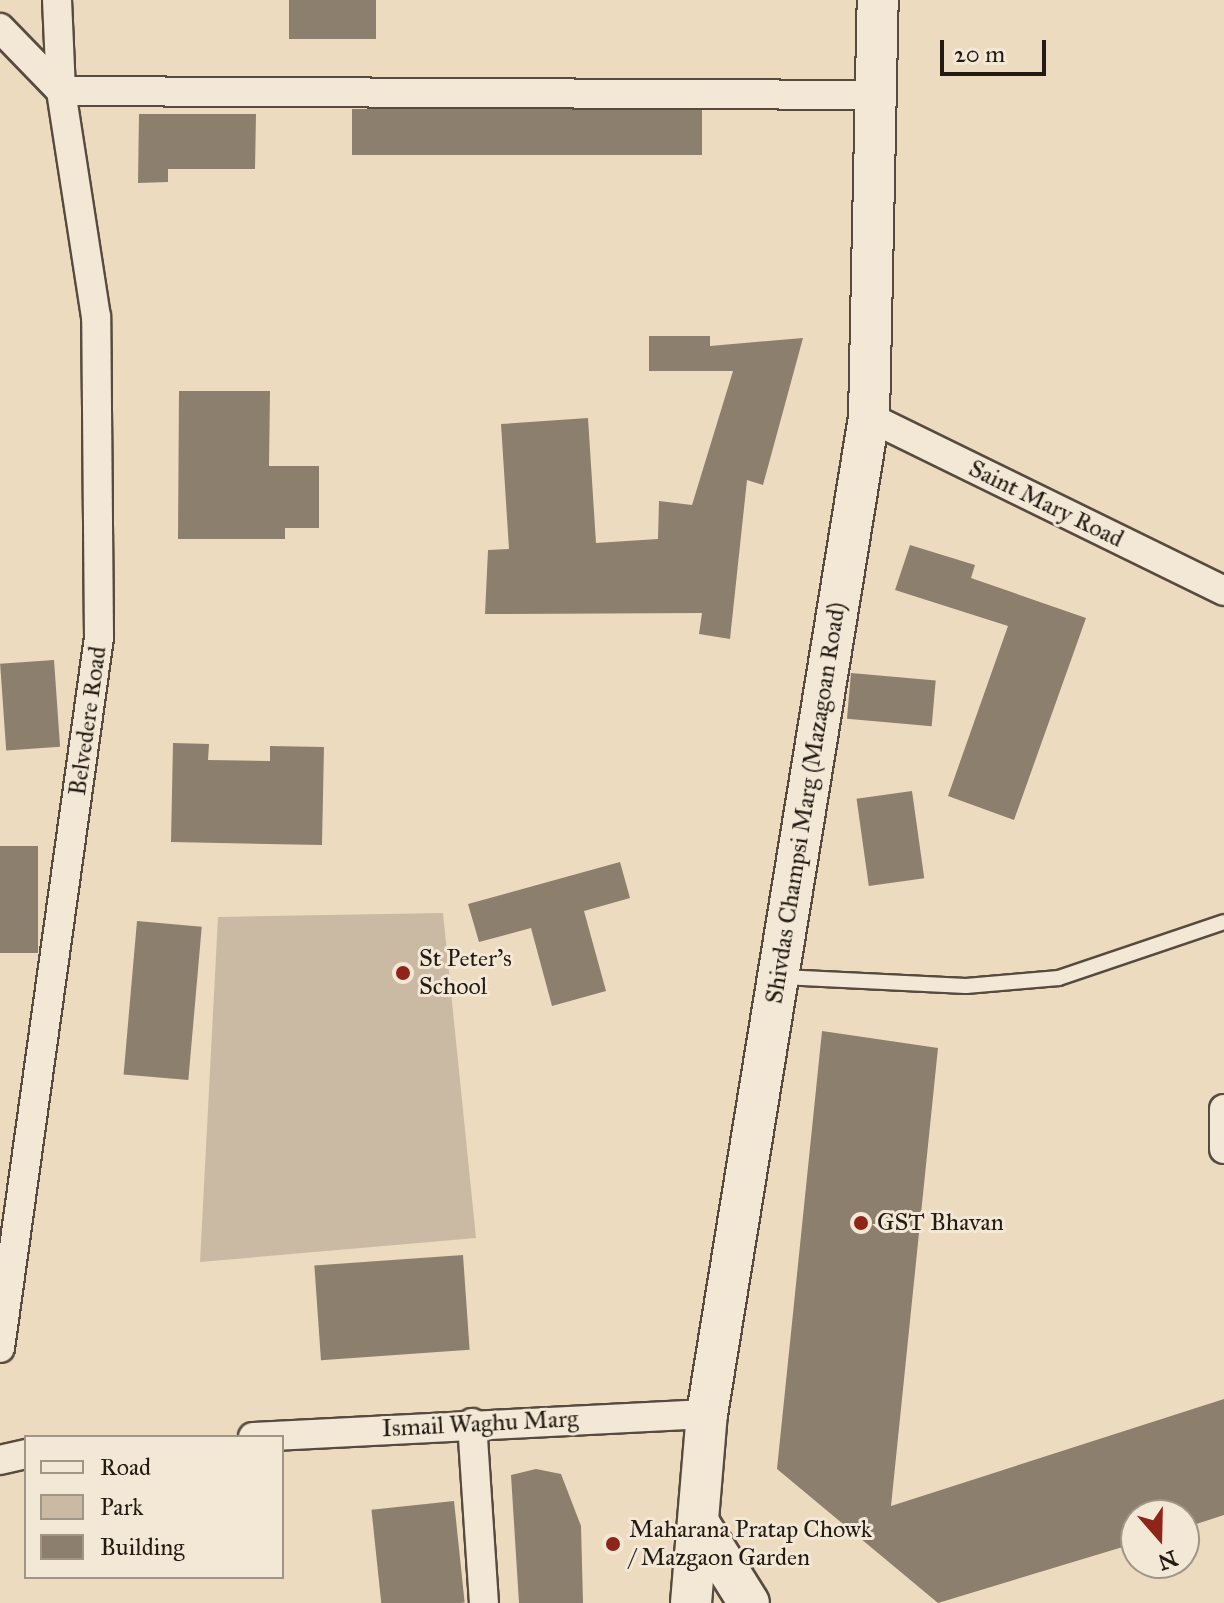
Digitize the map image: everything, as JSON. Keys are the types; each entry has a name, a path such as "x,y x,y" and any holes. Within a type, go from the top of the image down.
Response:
{"street":[{"name":"Belvedere Road","path":"0,1348 99,637 96,317 61,91 57,0"},
{"name":"Shivdas Champsi Marg (Mazagoan Road)","path":"691,1603 707,1414 869,417 878,0"},
{"path":"0,28 61,91 874,95"},
{"name":"Saint Mary Road","path":"869,417 1224,591"},
{"path":"1224,1109 1224,1149"},
{"name":"Ismail Waghu Marg","path":"284,1435 472,1423 707,1414"},
{"path":"472,1423 484,1603"},
{"path":"0,1460 24,1454"},
{"path":"700,1525 749,1603"}],"lane":[{"path":"778,977 966,986 1059,978 1224,922"}],"green space":[{"path":"443,913 476,1238 200,1262 218,917"}],"building":[{"path":"289,0 376,0 376,39 289,39"},
{"path":"352,109 702,109 702,155 352,155"},
{"path":"139,114 256,114 255,169 168,169 168,182 138,183"},
{"path":"649,336 710,336 710,346 803,338 763,485 747,480 730,639 699,634 702,613 485,614 488,550 509,549 501,424 588,418 596,543 658,539 659,501 692,505 733,371 649,371"},
{"path":"179,391 270,391 269,466 319,466 319,528 285,528 285,539 178,539"},
{"path":"910,545 975,565 971,578 1086,618 1014,820 948,796 1008,626 895,590"},
{"path":"54,660 60,747 6,751 0,664"},
{"path":"851,673 936,680 932,726 847,719"},
{"path":"173,743 209,744 208,760 270,761 270,746 324,747 322,845 171,842"},
{"path":"912,791 924,878 869,886 857,799"},
{"path":"0,846 38,846 38,953 0,953"},
{"path":"620,862 630,898 584,911 606,991 552,1006 531,928 479,942 468,904"},
{"path":"137,921 202,927 188,1080 124,1074"},
{"name":"GST Bhavan","path":"822,1031 938,1048 891,1506 1224,1399 1224,1515 1200,1523 1200,1499 1120,1499 1120,1548 938,1603 777,1469"},
{"path":"463,1255 470,1350 321,1360 314,1265"},
{"path":"536,1469 561,1474 581,1526 583,1603 519,1603 511,1475"},
{"path":"454,1501 465,1602 381,1603 371,1510"}],"place":[{"name":"St Peter's School","path":"403,973"},
{"name":"GST Bhavan","path":"861,1223"},
{"name":"Maharana Pratap Chowk / Mazgaon Garden","path":"613,1544"}]}
